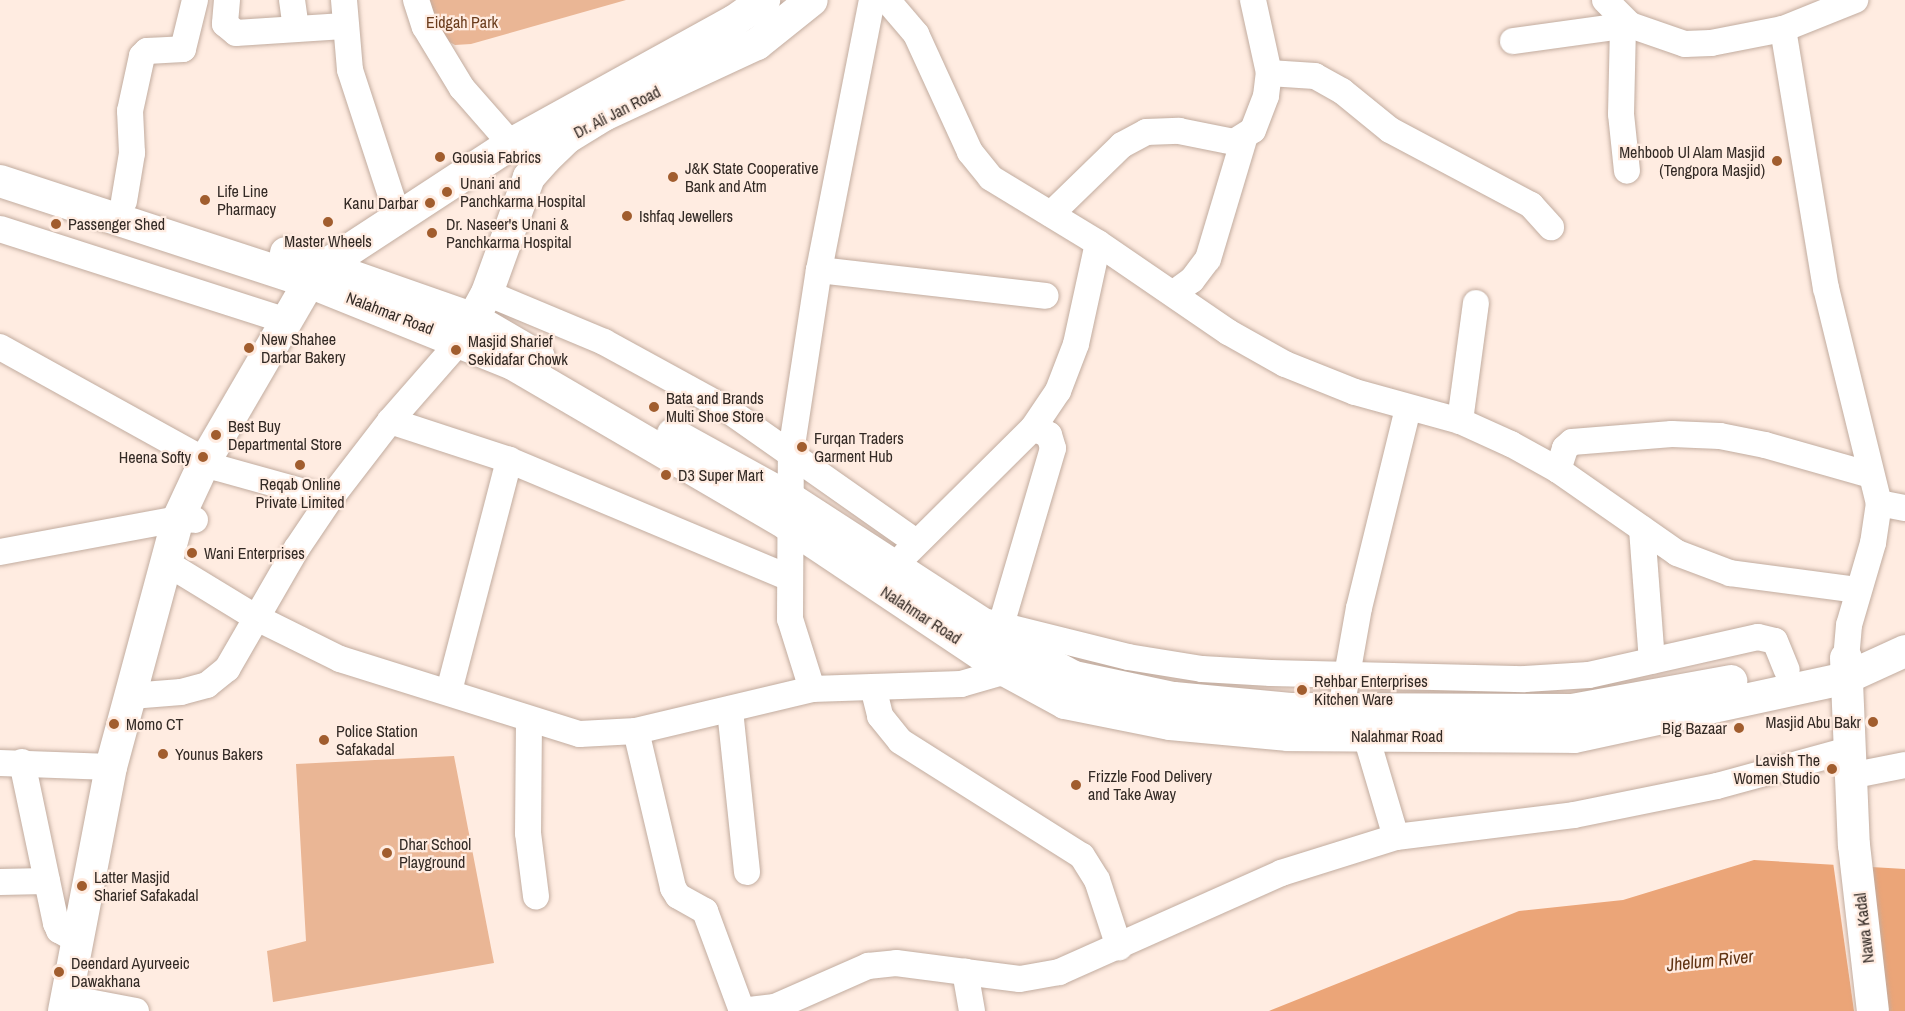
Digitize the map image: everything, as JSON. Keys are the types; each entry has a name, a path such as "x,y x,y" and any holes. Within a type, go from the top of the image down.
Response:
{"main road":[{"name":"Dr. Ali Jan Road","path":"320,279 399,220 512,144 734,21 764,0"},
{"name":"Dr. Ali Jan Road","path":"474,318 529,177 568,137 604,115 757,44 812,0"},
{"name":"Nalahmar Road","path":"0,160 56,190 320,279 474,318 1000,640 1074,677 1174,698 1290,709 1339,722 1366,736 1574,737 1905,651"},
{"name":"Nalahmar Road","path":"0,181 124,201 320,279"},
{"path":"72,1007 137,696 187,519 286,321 320,279"},
{"path":"212,465 320,279"},
{"name":"Nalahmar Road","path":"788,511 895,567 1000,640"},
{"path":"72,1007 76,940 111,767 178,570 187,519"},
{"name":"Nalahmar Road","path":"1339,722 1572,710 1786,670 1846,668 1905,631"},
{"name":"Nawa Kadal","path":"1846,668 1854,845 1873,1011"}],"street":[{"path":"124,201 132,153 130,111 142,57 147,51 183,49 195,0"},
{"path":"226,0 228,30 236,33 344,26"},
{"path":"292,0 296,29"},
{"path":"344,0 344,26 350,70 399,220"},
{"path":"416,0 425,27 462,88 512,144"},
{"path":"812,689 790,619 788,511 791,452 819,270 872,0"},
{"path":"886,0 916,34 970,152 991,178 1098,243 1228,332 1285,364 1408,408 1460,421 1558,470 1677,553 1730,573 1857,590"},
{"path":"1174,293 1192,280 1208,259 1244,139 1253,130 1266,96 1269,73 1253,0"},
{"path":"1605,0 1626,25 1621,114 1627,171"},
{"path":"1513,40 1626,25 1685,44 1711,43 1783,29 1855,0"},
{"path":"1783,29 1806,187 1870,475 1879,503 1873,543 1857,590 1846,668"},
{"path":"1269,73 1315,76 1333,86 1390,130 1531,205 1551,227"},
{"path":"1051,214 1122,145 1146,132 1179,131 1223,141 1244,139"},
{"path":"0,229 286,321"},
{"path":"895,567 916,542 1033,428 1058,391 1076,344 1098,243"},
{"path":"819,270 1046,296"},
{"path":"1460,421 1476,303"},
{"path":"137,696 182,692 207,685 227,669 255,616 330,499 474,318 604,342 728,410 791,452 916,542"},
{"path":"0,347 212,465 330,499"},
{"path":"1339,722 1347,675 1408,408"},
{"path":"390,421 509,460 788,577"},
{"path":"178,570 255,616 340,660 449,691 529,720 580,734 636,731 812,689 961,684 1000,640 1053,448 1049,435 1033,428"},
{"path":"1558,470 1565,448 1572,442 1672,434 1719,436 1765,445 1870,475"},
{"path":"449,691 509,460"},
{"path":"1879,503 1905,508"},
{"path":"0,552 187,519"},
{"path":"1642,529 1652,661"},
{"path":"1000,640 1202,669 1524,679 1589,675 1767,638 1781,648 1786,670"},
{"path":"873,687 880,716 900,741 1082,856 1097,880 1119,947"},
{"path":"730,710 747,872"},
{"path":"529,720 528,833 536,896"},
{"path":"636,731 673,888 678,896 705,911 742,1011 775,1007 868,966 896,963 1020,979 1059,972 1281,873 1396,837 1574,815 1717,786 1850,763 1905,765"},
{"path":"1366,736 1396,837"},
{"path":"76,940 59,930 56,923 47,881 11,763 111,767"},
{"path":"0,882 47,881"},
{"path":"965,972 972,1011"},
{"path":"72,1007 136,1011"}],"green space":[{"name":"Eidgah Park","path":"426,0 626,0 471,44 455,45 444,39"},
{"name":"Dhar School Playground","path":"454,756 494,963 273,1002 267,951 306,941 296,764"}],"water":[{"name":"Jhelum River","path":"1754,860 1905,869 1905,1011 1269,1011 1519,911 1623,900"}],"pier":[{"path":"1833,862 1869,864 1886,1011 1854,1011"}],"place":[{"name":"Gousia Fabrics","path":"440,157"},
{"name":"Mehboob Ul Alam Masjid (Tengpora Masjid)","path":"1777,161"},
{"name":"J&K State Cooperative Bank and Atm","path":"673,177"},
{"name":"Unani and Panchkarma Hospital","path":"447,192"},
{"name":"Life Line Pharmacy","path":"205,200"},
{"name":"Kanu Darbar","path":"430,203"},
{"name":"Ishfaq Jewellers","path":"627,216"},
{"name":"Master Wheels","path":"328,222"},
{"name":"Passenger Shed","path":"56,224"},
{"name":"Dr. Naseer's Unani & Panchkarma Hospital","path":"432,233"},
{"name":"New Shahee Darbar Bakery","path":"249,348"},
{"name":"Masjid Sharief Sekidafar Chowk","path":"456,350"},
{"name":"Bata and Brands Multi Shoe Store","path":"654,407"},
{"name":"Best Buy Departmental Store","path":"216,435"},
{"name":"Furqan Traders Garment Hub","path":"802,447"},
{"name":"Heena Softy","path":"203,457"},
{"name":"Reqab Online Private Limited","path":"300,465"},
{"name":"D3 Super Mart","path":"666,475"},
{"name":"Wani Enterprises","path":"192,553"},
{"name":"Rehbar Enterprises Kitchen Ware","path":"1302,690"},
{"name":"Masjid Abu Bakr","path":"1873,722"},
{"name":"Momo CT","path":"114,724"},
{"name":"Big Bazaar","path":"1739,728"},
{"name":"Police Station Safakadal","path":"324,740"},
{"name":"Younus Bakers","path":"163,754"},
{"name":"Lavish The Women Studio","path":"1832,769"},
{"name":"Frizzle Food Delivery and Take Away","path":"1076,785"},
{"name":"Dhar School Playground","path":"387,853"},
{"name":"Latter Masjid Sharief Safakadal","path":"82,886"},
{"name":"Deendard Ayurveeic Dawakhana","path":"59,972"}]}
